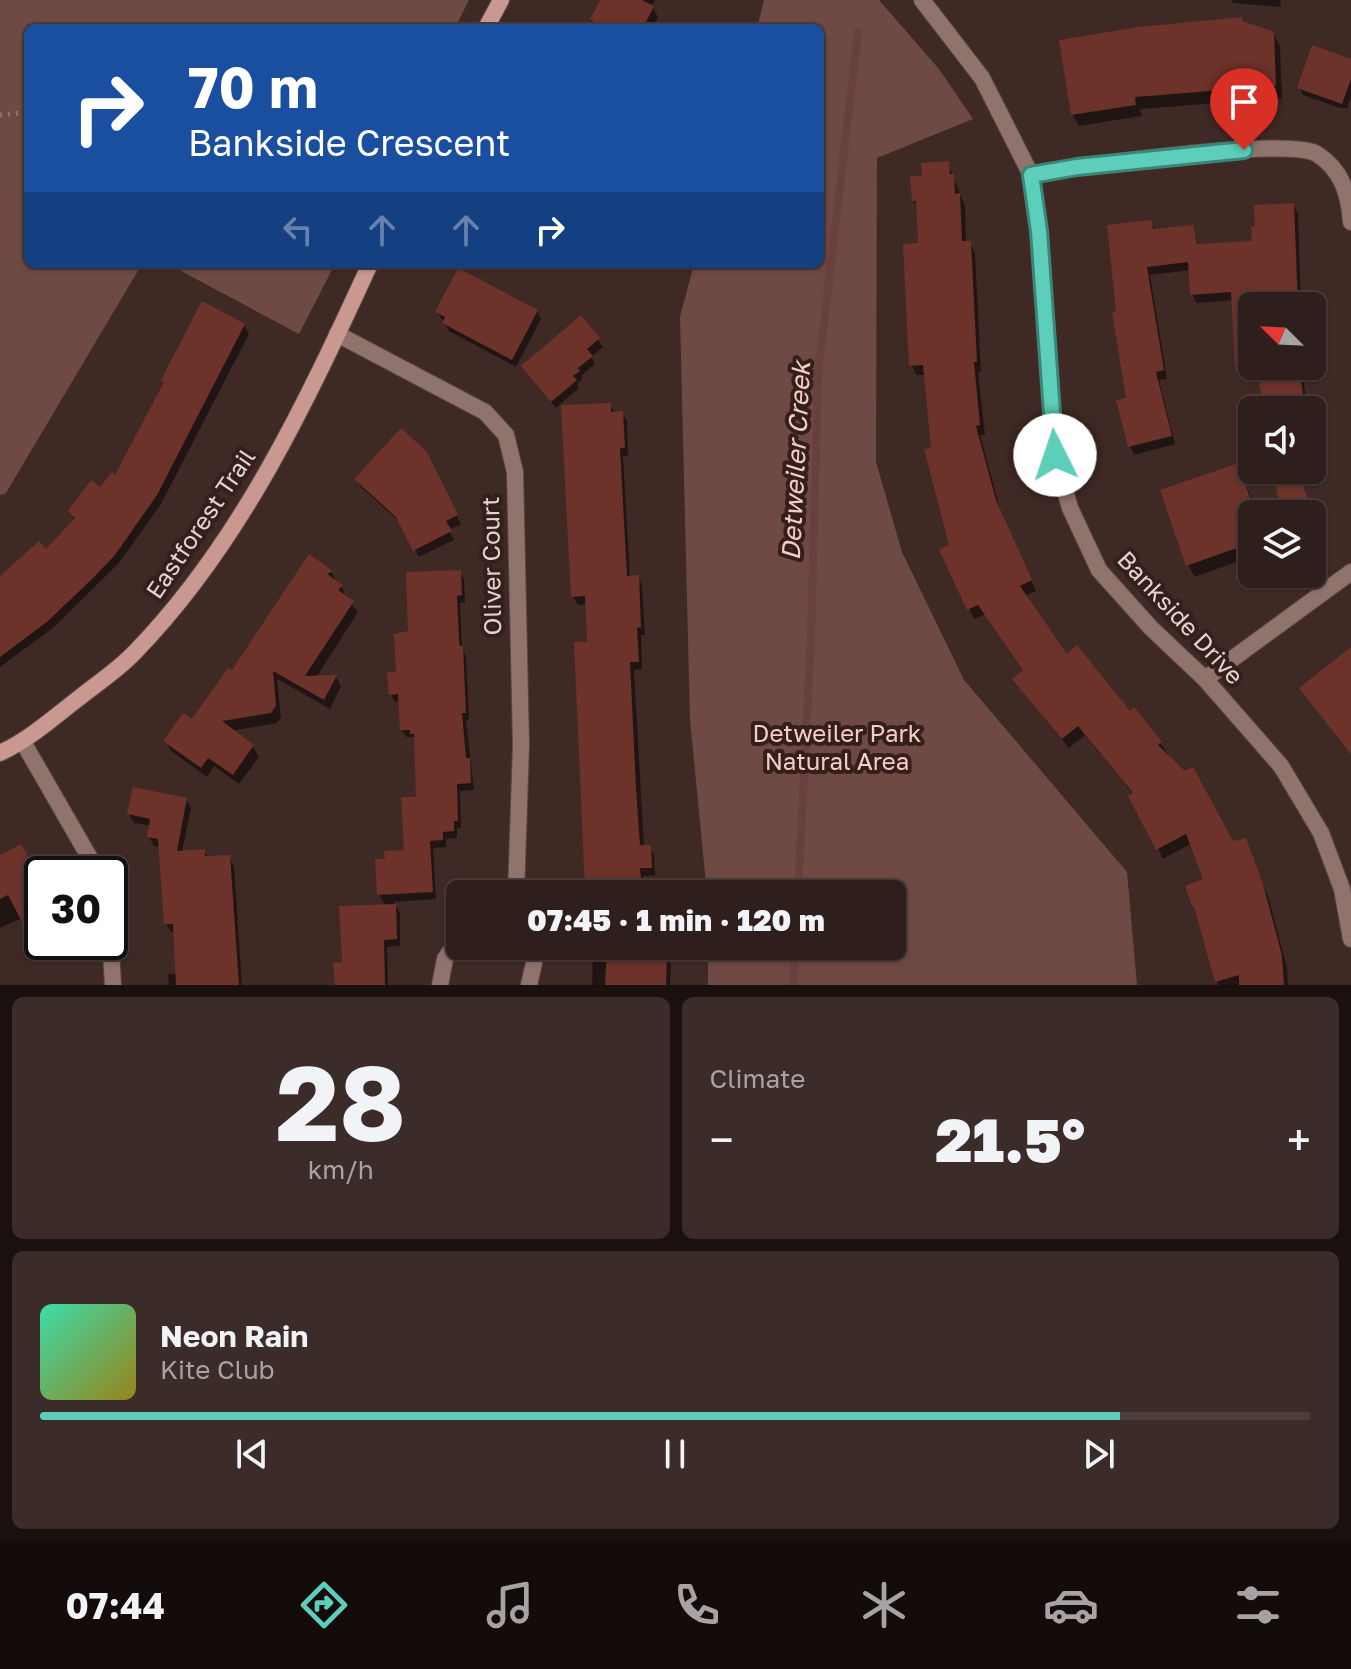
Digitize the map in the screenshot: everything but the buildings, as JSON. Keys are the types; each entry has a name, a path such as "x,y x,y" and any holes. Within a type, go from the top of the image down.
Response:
{"street":[{"path":"488,24 501,0"},
{"name":"Bankside Drive","path":"922,0 982,78 1031,175 1039,231 1055,455 1070,508 1099,570 1151,628 1205,679 1281,766 1321,833 1342,889 1351,939"},
{"path":"1031,175 1077,167 1272,147 1304,149 1317,154 1340,177 1349,196 1351,222"},
{"name":"Eastforest Trail","path":"0,753 23,742 132,655 197,580 277,455 368,268"},
{"name":"Oliver Court","path":"337,334 485,412 506,435 515,472 521,745 516,880"},
{"path":"1205,679 1351,572"},
{"path":"23,742 89,856"},
{"path":"440,985 446,958"},
{"path":"111,960 113,985"},
{"path":"529,985 534,960"}],"path":[{"path":"0,115 24,112"}],"green space":[{"path":"0,0 469,0 457,24 24,24 24,268 140,268 6,493 0,495"},
{"name":"Detweiler Park Natural Area","path":"764,0 879,0 939,69 973,119 877,158 876,462 902,552 964,680 1127,872 1137,985 708,985 708,960 906,960 906,880 706,880 690,720 680,317 693,268 824,268 824,24 758,24"},
{"path":"175,268 333,268 299,334"}],"waterway":[{"name":"Detweiler Creek","path":"799,880 811,636 818,374 858,32"},
{"name":"Detweiler Creek","path":"793,985 794,960"}],"route":[{"path":"1055,455 1039,231 1031,175 1077,167 1244,150"}]}
